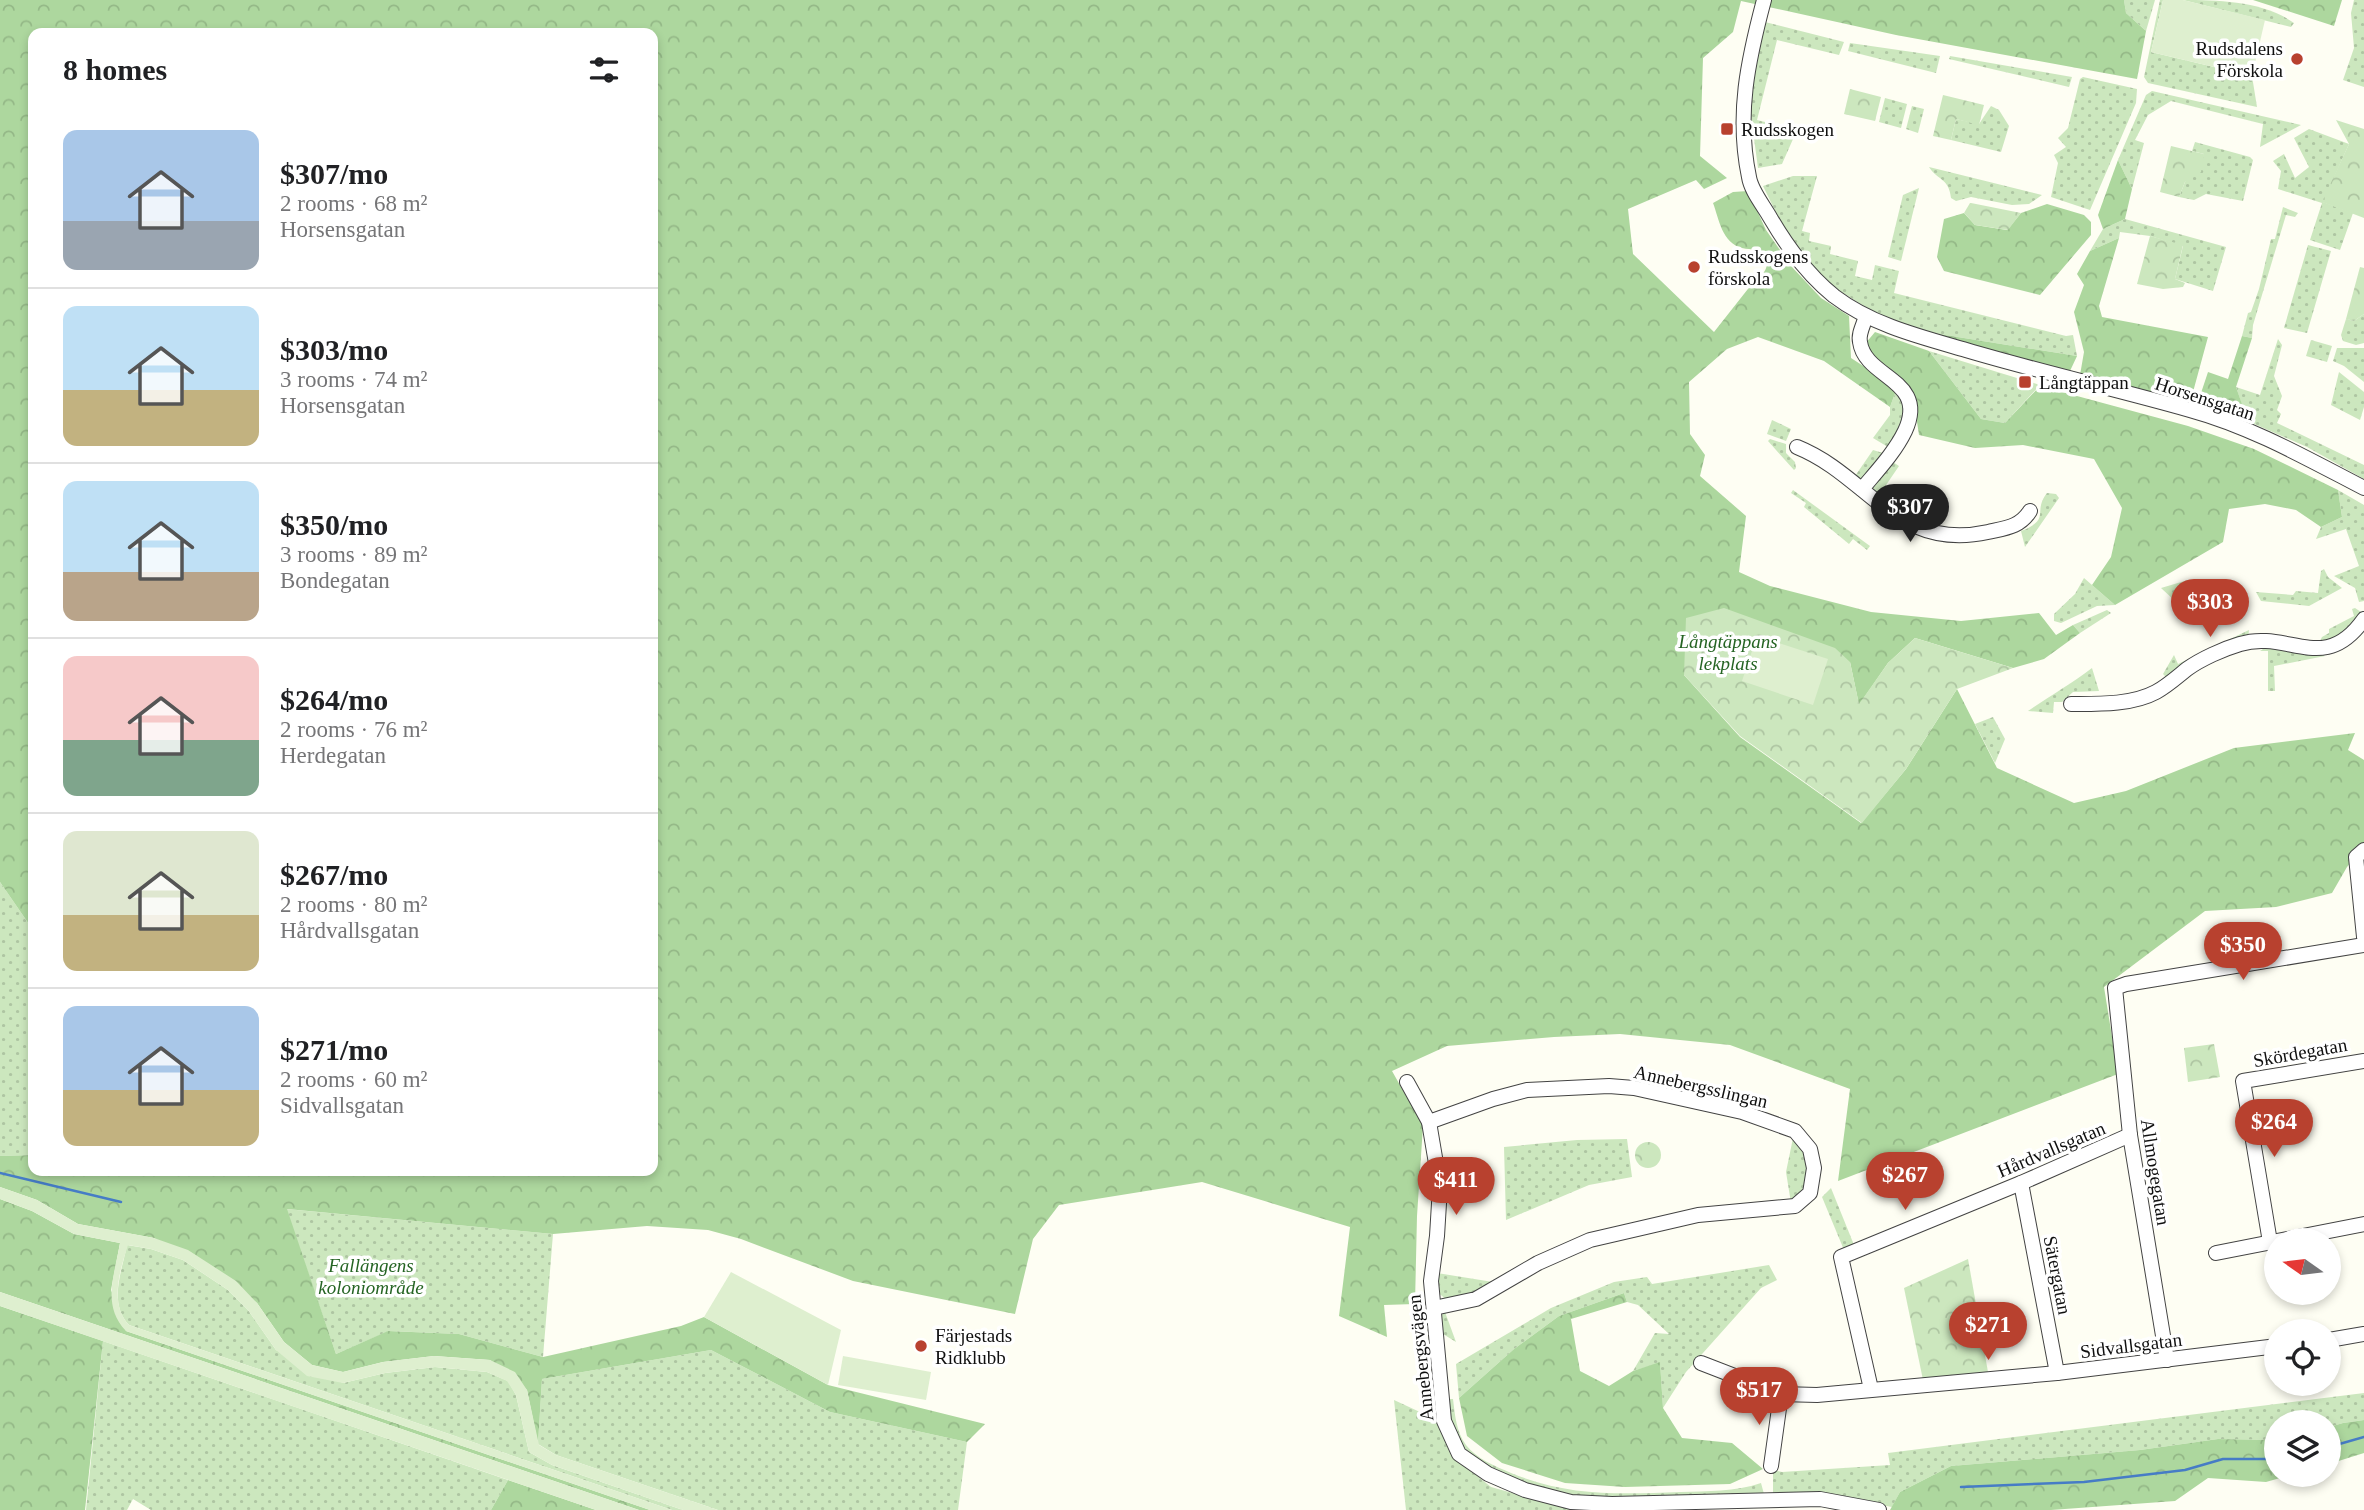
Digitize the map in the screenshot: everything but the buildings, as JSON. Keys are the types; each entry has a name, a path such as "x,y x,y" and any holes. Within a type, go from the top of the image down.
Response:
{"street":[{"name":"Horsensgatan","path":"1764,0 1743,91 1749,180 1787,247 1810,274 1835,297 1866,316 1910,334 2026,368 2193,411 2274,441 2364,488"},
{"path":"1862,489 1906,430 1911,406 1901,386 1864,356 1859,340 1866,316"},
{"path":"1797,447 1811,453 1892,514 1923,531 1975,535 2016,526 2031,511"},
{"path":"2071,704 2125,701 2155,693 2190,667 2241,644 2255,642 2327,648 2340,642 2364,619"},
{"path":"2360,853 2364,937"},
{"name":"Allmogegatan","path":"2167,1360 2130,1135 2115,988 2364,945"},
{"name":"Skördegatan","path":"2268,1228 2243,1081 2364,1061"},
{"name":"Annebergsvägen","path":"1407,1082 1429,1122 1440,1199 1431,1281 1444,1420 1459,1454 1488,1474 1525,1490 1570,1502 1612,1504 1820,1499 1879,1510"},
{"name":"Annebergsslingan","path":"1429,1122 1527,1090 1608,1086 1633,1088 1742,1112 1795,1131 1810,1149 1814,1168 1810,1193 1795,1206 1698,1215 1590,1240 1538,1263 1476,1298 1434,1308"},
{"name":"Hårdvallsgatan","path":"1871,1390 1841,1257 2130,1135"},
{"name":"Sätergatan","path":"2021,1183 2057,1373"},
{"path":"2342,1228 2364,1224"},
{"path":"2216,1252 2264,1243"},
{"path":"2341,1338 2364,1334"},
{"name":"Sidvallsgatan","path":"1700,1363 1781,1394 1817,1395 2057,1373 2264,1348"},
{"path":"1771,1465 1781,1394"}],"green space":[{"name":"Långtäppans lekplats","path":"0,0 2124,0 2126,13 2146,31 2137,79 1896,35 1741,1 1733,32 1703,58 1700,156 1727,178 1704,189 1696,180 1628,209 1633,254 1714,332 1767,266 1768,254 1742,248 1730,241 1722,230 1713,203 1733,192 1748,191 1766,230 1792,267 1821,298 1849,316 1851,358 1897,388 1890,407 1824,361 1758,337 1727,349 1689,382 1690,434 1705,455 1700,476 1746,516 1739,572 1770,586 1871,612 1961,621 2039,613 2056,635 2073,625 2080,633 2044,659 2013,668 1915,638 1888,663 1859,705 1850,662 1684,675 1740,737 1861,823 1906,769 1957,689 1997,768 2074,803 2126,791 2234,748 2355,733 2348,750 2364,760 2364,847 2347,867 2332,893 2276,907 2205,911 2104,987 2118,1074 1838,1181 1850,1089 1730,1045 1620,1034 1554,1037 1447,1046 1392,1071 1423,1126 1415,1304 1384,1305 1387,1337 1339,1316 1350,1227 1202,1182 1059,1205 1033,1239 1015,1314 853,1281 741,1239 708,1230 647,1226 553,1234 287,1209 336,1354 388,1331 459,1334 543,1357 681,1326 704,1317 828,1385 985,1424 967,1442 830,1412 711,1350 542,1379 538,1444 527,1390 490,1360 434,1356 383,1362 343,1372 312,1365 284,1342 257,1303 154,1238 78,1224 37,1200 0,1187 0,1156 28,1155 28,1176 658,1176 658,28 28,28 28,923 0,882"},
{"path":"2124,0 2155,0 2146,31 2126,13"},
{"path":"2160,0 2163,0 2151,52 2252,76 2257,107 2148,83 2144,77"},
{"path":"2163,0 2183,0 2265,20 2252,76 2151,52"},
{"path":"2183,0 2226,1 2255,6 2294,23 2291,27"},
{"path":"2253,0 2342,0 2334,26"},
{"path":"2354,0 2364,0 2364,87 2343,80 2354,48 2351,13"},
{"path":"1765,22 1844,42 1839,55 1777,40 1757,120 1797,130 1782,164 1758,168 1750,109 1756,58"},
{"path":"1850,43 1940,56 1936,73 1848,51"},
{"path":"1950,56 2072,77 2069,87 1949,59"},
{"path":"2083,77 2137,89 2136,103 2090,210 2051,197 2058,163 2054,155 2066,147 2058,138 2068,128 2080,79"},
{"path":"1850,89 1881,97 1875,121 1844,114"},
{"path":"2152,91 2301,125 2260,147 2263,124 2171,101 2148,115 2135,140 2144,143 2132,189 2118,160 2146,95"},
{"path":"1943,95 1984,105 1979,125 1956,119 1951,140 1933,136"},
{"path":"1885,98 1907,104 1901,128 1879,122"},
{"path":"1912,106 1924,109 1918,133 1906,129"},
{"path":"1991,106 1999,110 2009,126 2001,152 1951,140 1956,119 1979,124"},
{"path":"2336,120 2364,129 2364,218 2322,202 2349,144"},
{"path":"2309,129 2349,144 2323,202 2353,213 2340,250 2310,240 2322,203 2278,189 2281,171 2273,161 2284,154 2295,178 2309,167 2294,138"},
{"path":"2195,142 2253,160 2243,201 2206,194 2194,200 2179,197 2185,182 2204,154 2192,151"},
{"path":"2171,146 2204,154 2201,172 2185,182 2179,197 2160,192"},
{"path":"2118,160 2132,189 2125,219 2103,229 2098,215"},
{"path":"1929,167 2042,195 2029,204 2012,205 1971,197 1956,201 1951,198 1945,183"},
{"path":"1793,176 1817,176 1802,231 1810,233 1809,241 1831,246 1830,254 1858,261 1855,276 1872,280 1875,265 1899,271 1894,293 2066,336 2073,335 2077,356 1914,330 1878,315 1829,284 1793,247 1763,186"},
{"path":"1919,188 1901,261 1888,257 1903,195"},
{"path":"1970,203 2021,213 2008,230 1975,225 1964,213"},
{"path":"2047,204 2084,215 2091,222 2091,235 2040,295 1944,271 1937,257 1944,219 1964,213 1975,225 2007,230 2021,213"},
{"path":"2283,207 2298,213 2295,217 2286,215 2253,325 2252,338 2242,336 2248,313 2251,312 2259,289 2271,239 2275,239"},
{"path":"2125,219 2226,247 2213,291 2175,279 2183,246 2150,236 2120,232 2119,238 2090,251 2103,229"},
{"path":"2150,236 2183,245 2175,279 2185,283 2183,287 2163,289 2137,284"},
{"path":"2119,238 2099,306 2102,317 2208,337 2190,403 2080,375 2084,352 2074,312 2084,285 2077,274 2090,251"},
{"path":"2308,245 2331,251 2307,333 2284,328"},
{"path":"2360,267 2364,268 2364,314 2354,321 2346,319"},
{"path":"2364,314 2364,343 2356,345 2343,341 2341,335 2346,319 2354,321"},
{"path":"1914,330 2077,356 2070,371"},
{"path":"1875,332 1929,351 1981,419 2005,423 2040,386 2188,426 2254,449 2338,490 2342,517 2321,527 2296,510 2265,504 2229,509 2223,542 2115,605 2092,585 2111,557 2122,508 2094,459 2023,445 1975,448 1919,435 1915,409 1860,350"},
{"path":"2242,336 2252,338 2236,387 2243,407 2255,412 2252,423 2197,405 2208,372 2228,379"},
{"path":"2278,339 2282,345 2274,376 2282,396 2277,410 2281,414 2277,423 2364,465 2364,479 2307,447 2252,423 2255,412 2243,408 2236,387 2260,395"},
{"path":"2311,340 2332,346 2327,362 2306,356"},
{"path":"2337,348 2364,348 2364,382 2333,361"},
{"path":"1929,351 2040,385 2005,423 1981,419"},
{"path":"2339,372 2364,392 2364,407 2360,420 2331,405"},
{"path":"1897,388 1903,405 1903,419 1888,447 1873,438 1890,415"},
{"path":"1772,420 1791,429 1786,441 1767,434"},
{"path":"1770,439 1786,444 1786,453 1795,462 1794,470 1768,441"},
{"path":"1873,450 1883,453 1863,480 1853,479"},
{"path":"1890,460 1899,466 1882,491 1907,510 1905,517 1870,488"},
{"path":"1793,490 1870,546 1867,550 1853,539 1849,544 1804,507 1806,503 1791,493"},
{"path":"2338,490 2364,505 2364,601 2359,602 2355,588 2334,576 2359,566 2346,529 2316,539 2321,527 2342,517"},
{"path":"2047,493 2056,494 2059,498 2025,547 2021,531 2039,519 2041,505"},
{"path":"2324,569 2328,577 2342,588 2309,606 2261,601 2256,592 2293,595 2296,591 2318,593 2321,571"},
{"path":"2084,578 2115,605 2097,606 2061,623 2054,621 2054,614 2075,594"},
{"path":"2188,580 2190,584 2175,601 2161,588"},
{"name":"Långtäppans lekplats","path":"1724,608 1835,648 1850,662 1859,704 1888,663 1915,638 2013,668 1957,689 1906,769 1862,823 1740,736 1684,675 1686,618"},
{"path":"2352,609 2361,612 2342,635 2318,645 2322,637 2329,633 2329,629 2354,616"},
{"path":"2107,610 2111,613 2080,633 2073,625"},
{"path":"2249,630 2248,638 2167,678 2163,674 2174,655 2178,664"},
{"path":"1757,636 1828,659 1813,705 1742,681"},
{"path":"2266,647 2325,656 2274,666 2275,691 2268,691 2268,651 2260,651"},
{"path":"2092,668 2099,691 2073,692 2062,702 2054,702 2053,713 2028,711 2068,685"},
{"path":"1993,717 2005,739 1995,763 1975,724"},
{"path":"0,882 28,923 28,1155 0,1156"},
{"path":"2214,1044 2220,1077 2188,1082 2184,1048"},
{"path":"1793,1138 1805,1156 1809,1172 1804,1187 1791,1203 1786,1172"},
{"path":"1627,1139 1632,1177 1589,1185 1506,1220 1504,1147 1577,1140"},
{"path":"1648,1142 1657,1146 1661,1155 1657,1164 1648,1168 1639,1164 1635,1155 1639,1146"},
{"path":"0,1187 37,1200 78,1224 154,1238 188,1250 236,1281 257,1303 284,1342 312,1365 343,1372 383,1362 434,1356 490,1360 515,1372 527,1390 539,1445 556,1455 718,1510 683,1510 552,1465 529,1452 516,1395 507,1381 487,1372 435,1367 385,1373 343,1383 307,1376 276,1350 248,1310 228,1290 183,1260 151,1249 128,1245 118,1297 119,1307 129,1325 672,1510 650,1510 126,1331 118,1321 112,1300 120,1243 74,1234 32,1211 0,1199"},
{"path":"1831,1188 1854,1245 1844,1250 1822,1197"},
{"path":"0,1199 32,1211 74,1234 120,1243 111,1290 126,1331 650,1510 639,1510 0,1292"},
{"name":"Fallängens koloniområde","path":"286,1209 553,1234 543,1357 459,1334 389,1331 336,1354"},
{"path":"127,1245 151,1249 183,1260 228,1290 248,1310 276,1350 343,1383 385,1373 435,1367 487,1372 508,1381 516,1395 529,1452 552,1465 683,1510 672,1510 129,1325 119,1307 118,1297"},
{"path":"1968,1259 1988,1372 1923,1380 1904,1288"},
{"path":"1769,1265 1777,1280 1761,1288 1686,1372 1663,1408 1660,1363 1633,1371 1655,1333 1669,1334 1638,1305 1627,1302 1624,1293 1559,1316 1514,1349 1459,1398 1456,1364 1551,1308 1614,1282 1647,1277 1652,1284"},
{"path":"731,1272 841,1330 828,1385 704,1317"},
{"path":"1437,1273 1493,1282 1473,1296 1447,1300 1436,1291"},
{"path":"0,1292 639,1510 596,1510 0,1306"},
{"path":"1624,1293 1627,1302 1571,1319 1580,1371 1609,1386 1633,1371 1660,1362 1663,1408 1682,1438 1732,1443 1763,1469 1730,1484 1625,1487 1565,1483 1502,1463 1467,1436 1459,1398 1514,1349 1559,1316"},
{"path":"0,1306 103,1341 85,1510 0,1510"},
{"path":"1445,1312 1456,1342 1443,1334 1442,1315"},
{"path":"103,1341 508,1480 491,1510 151,1510 133,1499 127,1510 86,1510"},
{"path":"711,1350 830,1412 967,1442 958,1510 718,1510 556,1455 538,1444 542,1379"},
{"path":"843,1356 931,1372 926,1400 838,1385"},
{"path":"2364,1393 2364,1420 2341,1424 2341,1410 2264,1410 2264,1440 2218,1439 2140,1450 1951,1466 1900,1492 1892,1507 1826,1495 1773,1494 1773,1470 1782,1472 1890,1465 1888,1453"},
{"path":"1448,1399 1453,1399 1458,1429 1470,1450 1493,1465 1533,1481 1574,1490 1616,1493 1721,1490 1761,1483 1764,1494 1609,1499 1573,1496 1528,1485 1475,1460 1461,1446 1451,1426"},
{"path":"1394,1400 1435,1419 1451,1455 1491,1487 1573,1510 1406,1510"},
{"path":"2364,1420 2364,1453 2341,1460 2341,1424"},
{"path":"2218,1439 2264,1440 2264,1482 2208,1478 2175,1501 2051,1510 1890,1510 1900,1492 1951,1466 2140,1450"},
{"path":"508,1480 596,1510 491,1510"}],"waterway":[{"path":"0,1173 121,1202"},
{"path":"2341,1444 2364,1437"},
{"path":"1961,1487 2084,1482 2185,1470 2223,1459 2264,1459"}],"place":[{"name":"Rudsdalens Förskola","path":"2297,59"},
{"name":"Rudsskogen","path":"1727,129"},
{"name":"Rudsskogens förskola","path":"1694,267"},
{"name":"Långtäppan","path":"2025,382"},
{"name":"Färjestads Ridklubb","path":"921,1346"}]}
